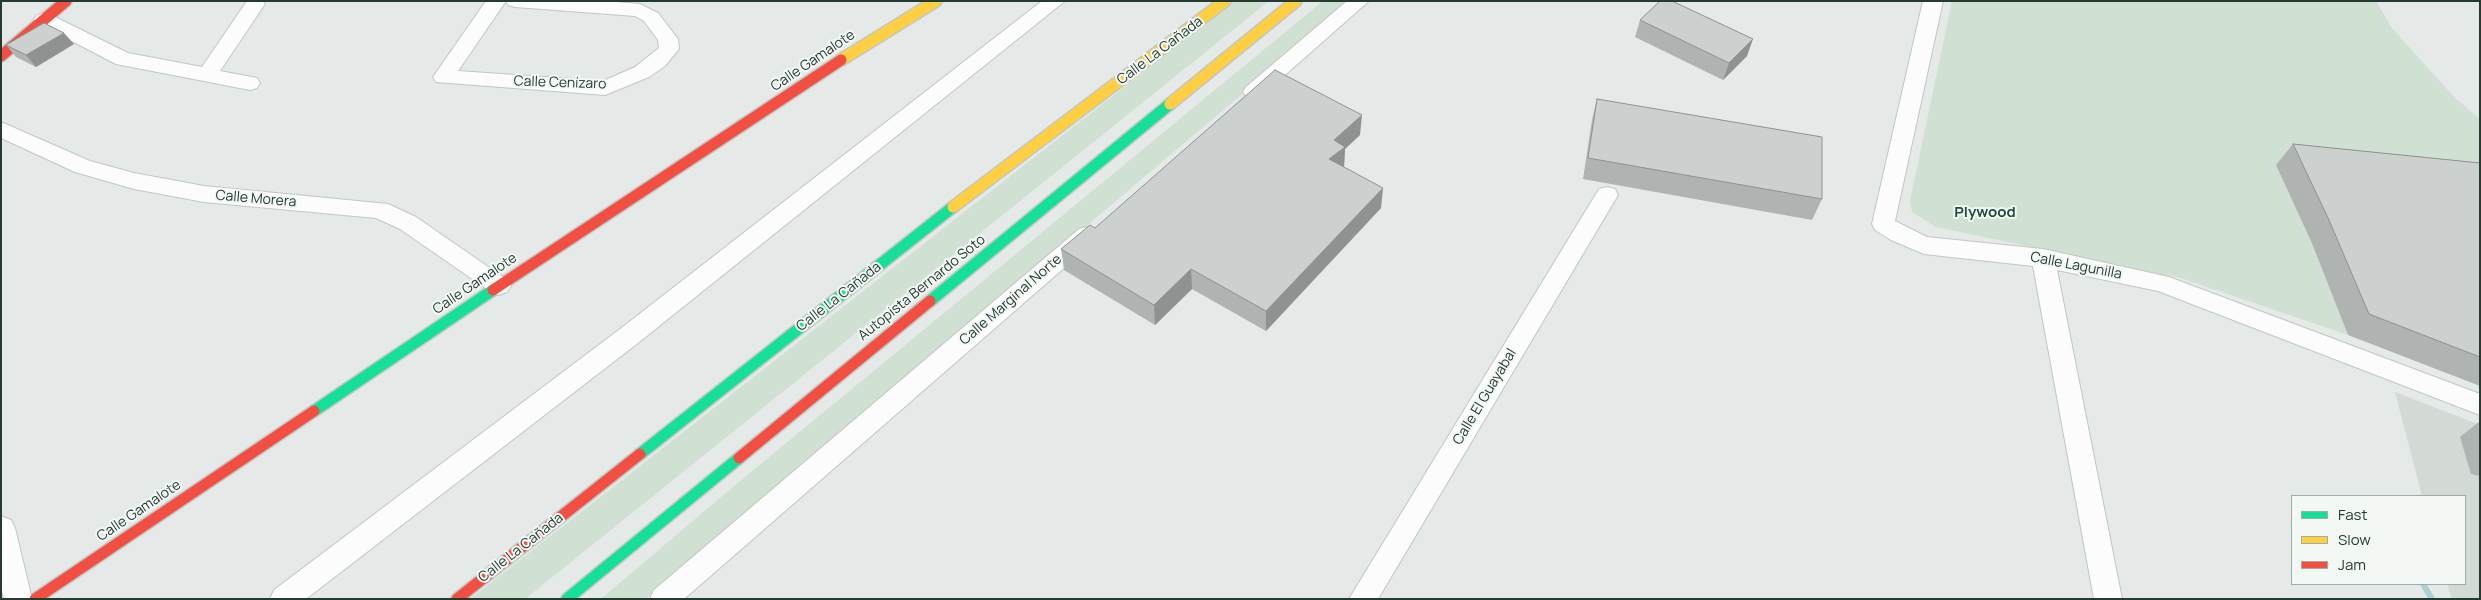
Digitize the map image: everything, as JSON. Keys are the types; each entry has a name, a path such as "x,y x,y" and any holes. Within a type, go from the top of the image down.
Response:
{"main road":[{"path":"1,56 66,1"},
{"name":"Calle Gamalote","path":"36,599 499,286 907,17 936,1"},
{"name":"Calle La Cañada","path":"457,599 929,225 1225,1"},
{"name":"Autopista Bernardo Soto","path":"567,599 1296,1"}],"street":[{"name":"Calle Cenízaro","path":"496,1 443,77 605,88 625,81 642,72 658,61 669,49 668,39 651,17 640,10 515,1"},
{"path":"284,599 629,336 1055,1"},
{"path":"1240,104 1359,1"},
{"name":"Calle Lagunilla","path":"1933,1 1883,224 1899,234 1924,245 2043,258 2161,283 2480,405"},
{"path":"207,75 255,4"},
{"path":"44,19 118,57 250,83"},
{"name":"Calle Morera","path":"1,130 83,167 134,181 204,194 380,210 408,223 499,286"},
{"name":"Calle El Guayabal","path":"1363,599 1607,195"},
{"name":"Calle Marginal Norte","path":"664,599 1103,221"},
{"path":"2043,258 2108,599"},
{"path":"1,528 18,599"}],"shaded area":[{"path":"2395,392 2480,425 2480,599 2452,599 2447,585 2466,585 2466,495 2422,495"}],"green space":[{"path":"1234,1 1269,1 525,599 470,599"},
{"path":"1323,1 1352,1 646,599 601,599 734,486"},
{"path":"1952,1 2376,1 2392,28 2454,97 2480,119 2480,187 2311,241 2348,335 2184,279 1936,227 1912,212 1910,201"}],"building":[{"path":"1660,1 1672,1 1753,39 1729,63 1640,20"},
{"path":"44,23 64,33 26,55 6,45"},
{"path":"1275,70 1362,115 1334,140 1345,147 1329,159 1383,188 1266,311 1191,269 1154,305 1061,249 1090,225 1095,228"},
{"path":"1597,99 1822,137 1822,199 1588,158"},
{"path":"2293,144 2480,163 2480,357 2369,314 2329,220"}],"waterway":[{"path":"2424,585 2432,599"}],"traffic: fast":[{"path":"930,301 1170,104"},
{"path":"640,454 953,207"},
{"path":"314,411 493,290"},
{"path":"567,599 739,458"}],"traffic: slow":[{"path":"841,60 907,17 936,1"},
{"path":"953,207 1225,1"},
{"path":"1170,104 1296,1"}],"traffic: jam":[{"path":"1,56 66,1"},
{"path":"493,290 841,60"},
{"path":"739,458 930,301"},
{"path":"35,599 314,411"},
{"path":"457,599 640,454"}],"district":[{"name":"Plywood","path":"1985,213"}]}
